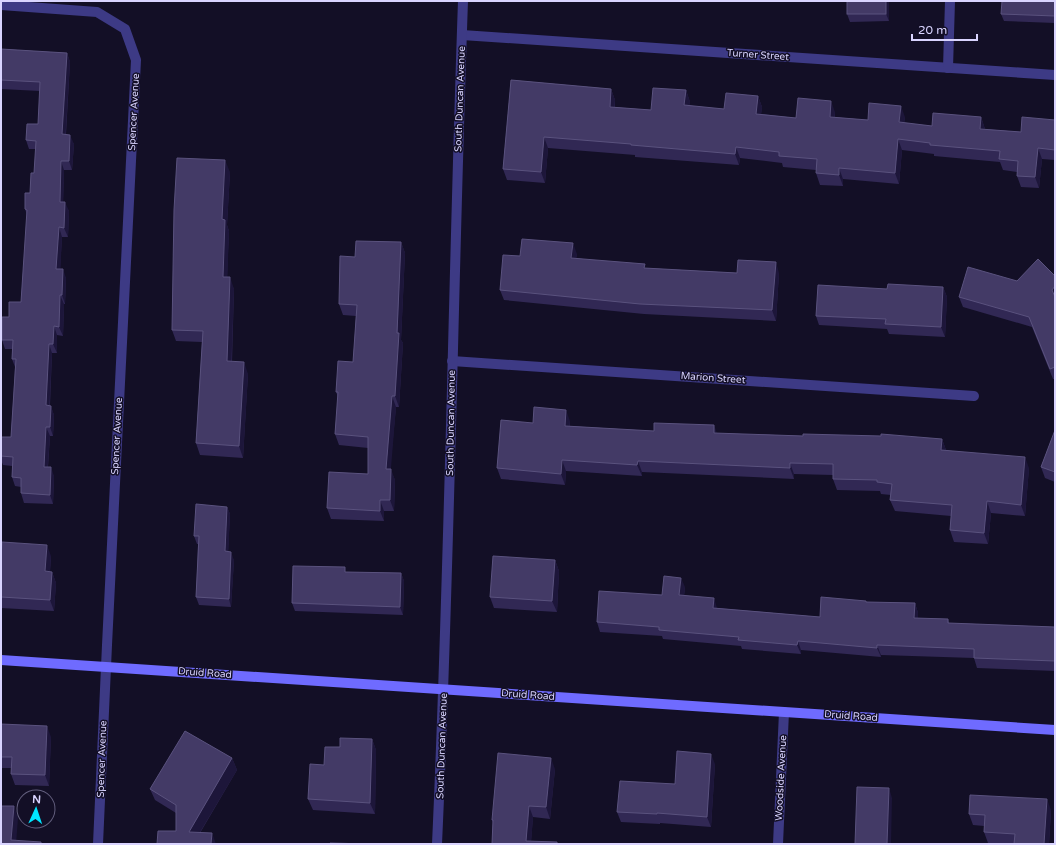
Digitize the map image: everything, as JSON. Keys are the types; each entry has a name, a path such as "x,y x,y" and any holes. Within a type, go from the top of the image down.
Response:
{"street":[{"name":"South Duncan Avenue","path":"437,844 444,689 463,1"},
{"path":"948,68 950,1"},
{"name":"Spencer Avenue","path":"1,5 97,12 125,29 136,60 98,844"},
{"name":"Turner Street","path":"462,35 1055,74"},
{"name":"Marion Street","path":"452,361 974,396"},
{"name":"Druid Road","path":"1,660 1055,730"},
{"name":"Woodside Avenue","path":"778,844 784,712"}],"building":[{"path":"847,1 886,1 886,14 847,14"},
{"path":"1002,1 1055,1 1055,16 1001,14"},
{"path":"1,49 67,53 62,134 70,135 69,161 61,161 60,202 65,202 64,228 59,227 56,269 63,269 62,295 60,295 59,327 54,326 53,344 49,344 46,405 51,406 50,427 46,427 44,467 51,467 50,495 21,493 21,478 12,477 13,457 1,456 1,437 11,437 16,359 12,359 13,340 2,340 2,317 9,317 9,302 21,302 27,210 25,209 25,193 30,193 31,173 34,173 36,141 26,140 27,124 38,124 40,82 1,80"},
{"path":"511,80 611,89 610,107 651,110 653,88 686,90 684,105 724,109 726,93 758,96 756,114 796,118 798,98 831,101 830,117 868,120 869,103 901,106 899,122 932,126 933,113 981,117 980,129 1021,132 1022,117 1055,120 1055,150 1038,148 1035,177 1017,176 1018,161 999,159 1000,151 930,145 930,143 898,139 895,173 839,168 839,175 816,173 817,159 779,156 779,152 736,147 735,154 544,137 541,172 503,169"},
{"path":"177,158 225,160 222,219 225,220 223,277 230,277 227,361 244,362 239,446 196,443 203,331 172,330 174,210"},
{"path":"522,239 573,243 571,258 645,264 644,268 737,273 738,260 776,262 772,310 640,304 500,290 503,255 520,256"},
{"path":"356,241 401,242 397,333 399,333 395,396 392,396 386,469 391,469 390,500 380,500 380,511 327,508 329,472 368,474 368,437 335,434 338,392 336,392 338,361 353,362 357,305 339,304 340,256 355,257"},
{"path":"1038,259 1055,276 1055,286 1052,290 1055,297 1055,367 1050,369 1029,317 959,297 968,267 1017,281"},
{"path":"888,284 943,287 941,327 885,324 886,319 816,316 818,285 887,289"},
{"path":"534,407 566,410 565,426 654,431 654,423 714,425 714,433 803,436 803,434 881,436 881,434 942,439 941,450 1025,457 1021,505 987,501 984,533 950,530 952,505 890,500 892,484 877,482 877,480 833,479 833,464 790,463 790,468 638,461 637,465 562,460 561,474 497,468 501,420 533,423"},
{"path":"1055,430 1055,472 1041,467"},
{"path":"196,504 227,507 225,551 231,552 229,599 196,597 199,536 194,536"},
{"path":"2,542 47,545 45,571 52,572 50,600 1,597"},
{"path":"493,556 555,560 552,601 490,597"},
{"path":"293,566 345,567 345,572 401,573 400,607 292,603"},
{"path":"664,576 681,578 679,595 714,598 713,608 820,617 821,597 866,602 915,603 914,618 948,619 948,623 1055,627 1055,661 974,658 974,649 877,645 877,648 798,641 797,645 738,640 739,637 659,630 659,627 597,622 599,591 662,595"},
{"path":"1,724 47,726 45,775 11,774 12,757 1,757"},
{"path":"185,731 232,758 189,832 212,833 211,844 157,844 158,831 176,831 176,805 150,789"},
{"path":"340,738 372,739 370,803 308,799 310,764 324,765 325,747 340,747"},
{"path":"677,751 711,754 707,817 657,813 617,812 620,781 675,784"},
{"path":"498,753 551,758 546,807 529,806 526,841 557,842 557,844 492,844 492,820"},
{"path":"857,787 889,788 887,844 855,844"},
{"path":"970,795 1047,799 1044,844 1014,844 1015,834 984,832 985,815 969,814"},
{"path":"1,806 14,806 11,840 41,842 41,844 1,844"},
{"path":"330,843 368,844 330,844"}]}
